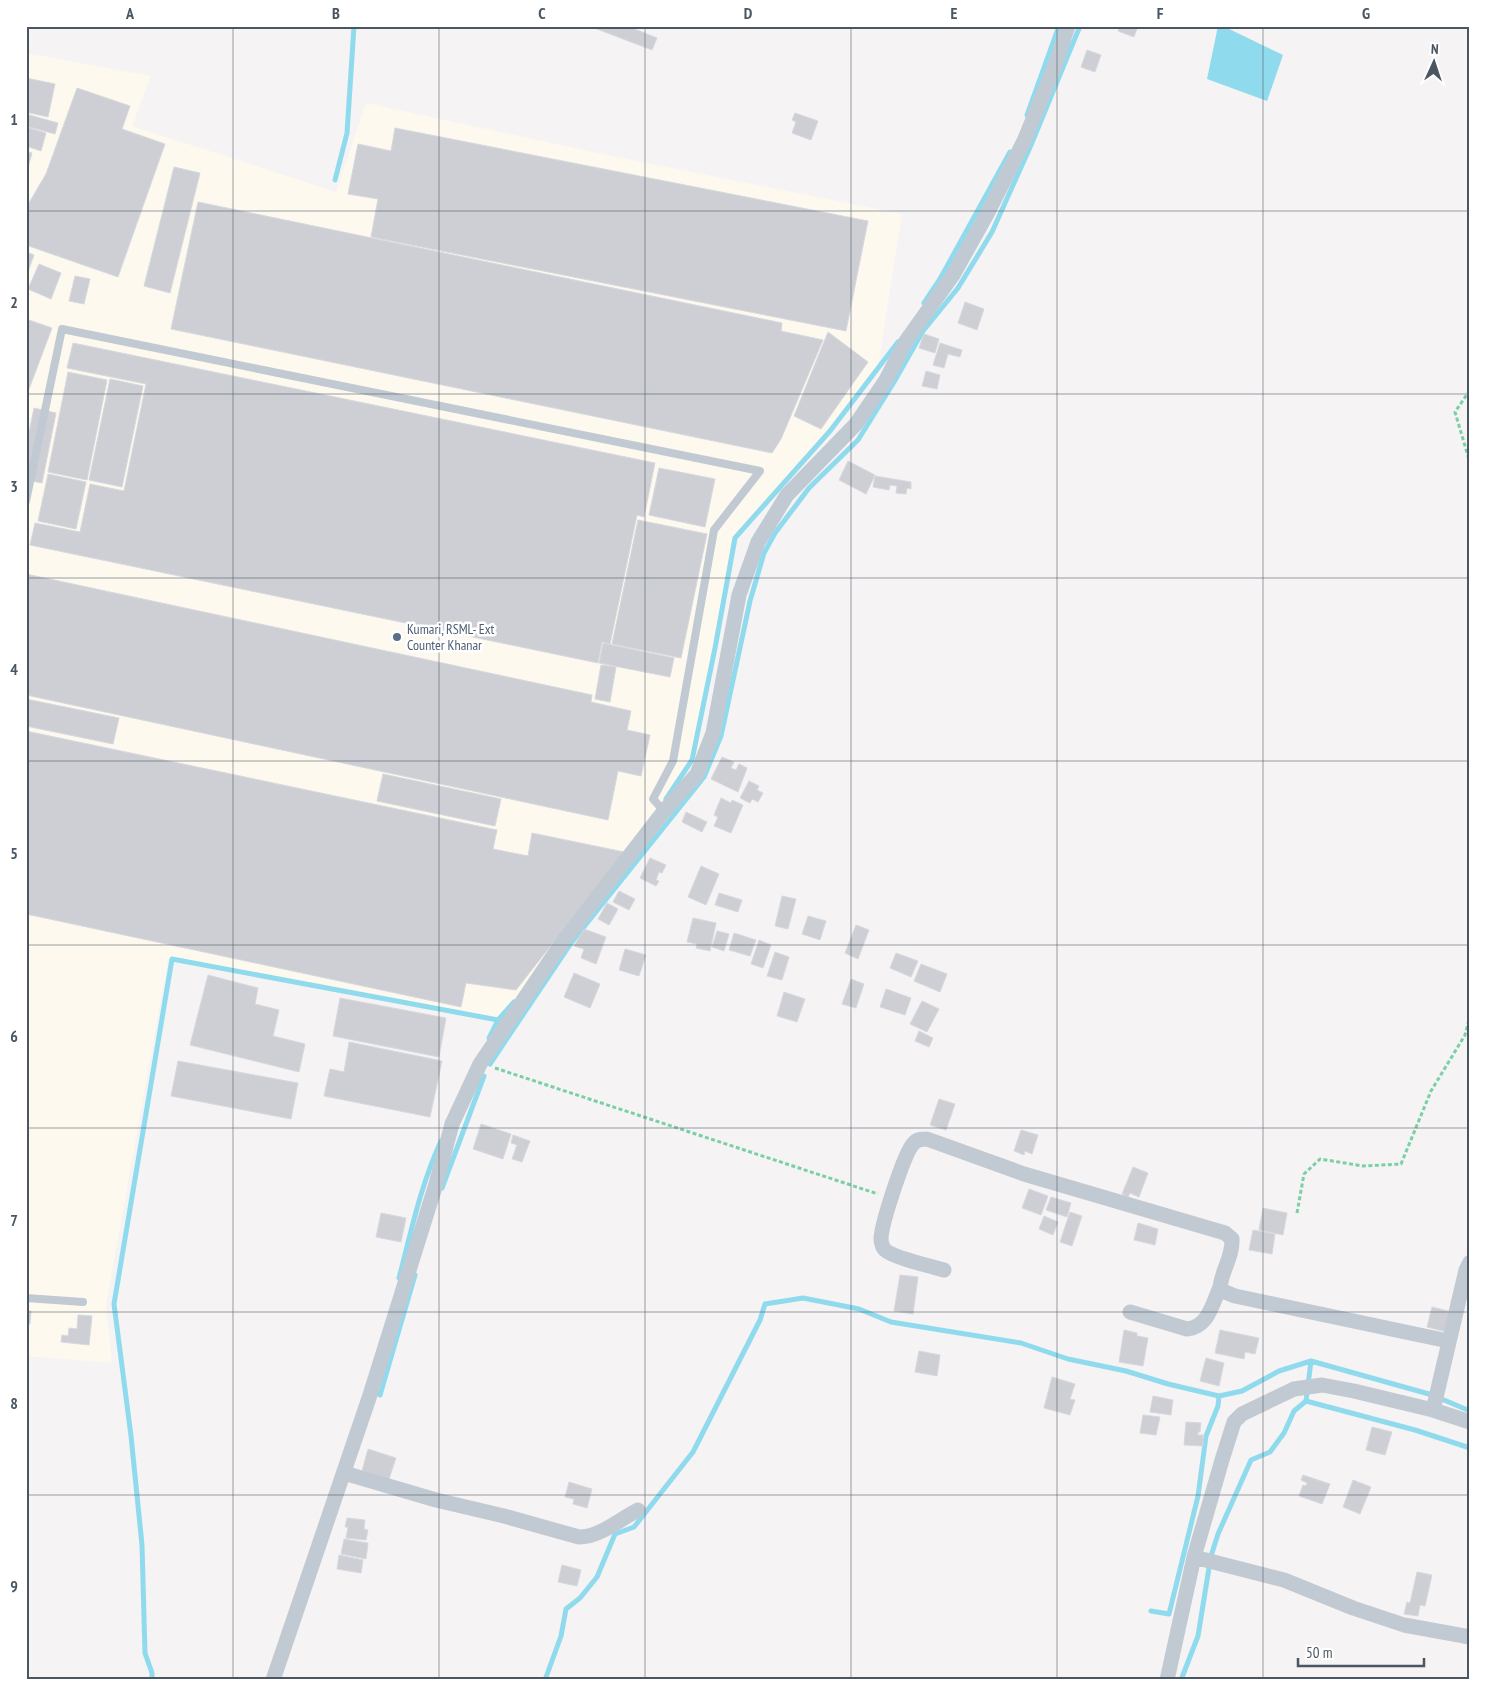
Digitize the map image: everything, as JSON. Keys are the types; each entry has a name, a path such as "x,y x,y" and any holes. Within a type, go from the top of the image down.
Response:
{"street":[{"path":"273,1680 370,1394 422,1230 452,1124 480,1064 564,940 664,811 697,774 713,733 739,596 758,542 787,495 856,424 886,380 906,341 953,275 1024,141 1056,63 1068,26"},
{"path":"944,1270 902,1258 885,1250 881,1242 892,1198 908,1152 914,1143 920,1139 1024,1174 1225,1233 1232,1238 1232,1247 1220,1287 1205,1321 1197,1328 1187,1330 1130,1312"},
{"path":"1433,1410 1448,1341 1463,1306 1466,1270 1470,1262"},
{"path":"1220,1287 1225,1292 1235,1296 1448,1341"},
{"path":"1167,1680 1194,1557 1234,1422 1242,1414 1294,1389 1322,1385 1433,1410 1470,1422"},
{"path":"344,1473 436,1500 504,1516 579,1537 590,1537 638,1510"},
{"path":"1194,1557 1284,1580 1353,1608 1404,1625 1470,1637"}],"lane":[{"path":"26,501 62,329 760,471 714,530 673,761 653,799 664,811"},
{"path":"26,1298 83,1302"}],"path":[{"path":"1470,390 1455,412 1470,463"},
{"path":"1297,1213 1304,1174 1320,1159 1363,1166 1401,1164 1432,1091 1466,1035 1470,1016"},
{"path":"480,1064 892,1198"}],"shaded area":[{"path":"26,53 151,76 132,126 336,192 366,103 607,155 902,214 878,367 830,431 735,538 692,760 636,843 521,994 498,1020 172,959 168,960 106,1305 112,1363 26,1356"}],"water":[{"path":"1218,26 1223,26 1283,55 1267,101 1207,79"}],"building":[{"path":"589,26 627,26 657,38 652,50"},
{"path":"1120,26 1138,26 1134,37 1118,31"},
{"path":"1087,50 1101,55 1095,72 1081,67"},
{"path":"26,78 55,84 48,117 26,112"},
{"path":"77,88 130,106 122,129 165,144 118,277 26,245 26,208 46,174"},
{"path":"795,113 818,121 811,140 792,133 796,122 792,120"},
{"path":"26,114 58,123 55,134 26,126"},
{"path":"26,127 46,133 41,151 26,146"},
{"path":"395,128 868,221 846,331 371,237 378,199 348,194 358,144 391,151"},
{"path":"26,151 32,153 27,171 26,170"},
{"path":"174,167 200,173 170,293 144,286"},
{"path":"198,202 782,323 781,331 823,340 781,439 772,453 171,329"},
{"path":"26,252 34,255 26,277"},
{"path":"39,264 61,273 51,299 28,289"},
{"path":"75,276 90,279 84,304 69,301"},
{"path":"965,302 984,309 977,330 958,323"},
{"path":"26,319 52,328 26,397"},
{"path":"828,332 868,362 821,429 794,416"},
{"path":"924,334 939,339 935,353 919,348"},
{"path":"73,343 655,463 644,517 637,515 610,644 602,642 598,663 30,545 35,523 80,532 90,484 124,491 146,384 67,368"},
{"path":"940,343 962,350 960,357 948,354 944,368 933,365"},
{"path":"926,371 940,375 937,389 922,386"},
{"path":"68,372 107,380 87,480 48,472"},
{"path":"110,379 143,386 122,487 89,480"},
{"path":"34,408 56,413 42,483 26,480 26,447"},
{"path":"848,461 875,475 866,494 839,480"},
{"path":"659,468 715,479 705,527 649,515"},
{"path":"48,474 86,482 76,529 38,521"},
{"path":"875,476 911,482 911,489 907,488 906,494 896,493 897,486 890,485 889,490 873,487"},
{"path":"638,520 707,534 681,658 612,644"},
{"path":"26,574 592,695 591,702 631,711 627,730 650,735 641,776 618,771 608,820 26,695"},
{"path":"603,643 674,658 670,677 599,663"},
{"path":"601,665 616,667 610,702 595,699"},
{"path":"26,699 119,718 113,744 26,726"},
{"path":"26,731 497,830 493,849 528,856 532,833 624,852 516,990 466,983 461,1007 26,914"},
{"path":"722,757 734,762 731,768 736,770 739,764 747,768 738,792 711,779"},
{"path":"383,774 501,799 495,826 377,801"},
{"path":"749,781 759,786 757,790 763,793 758,802 752,799 750,803 740,798"},
{"path":"721,798 731,803 732,800 743,805 731,833 714,826 718,817 714,815"},
{"path":"686,812 707,822 702,832 682,822"},
{"path":"650,858 666,865 662,873 659,872 656,880 659,881 656,886 640,878"},
{"path":"701,866 719,874 706,905 688,897"},
{"path":"619,891 635,899 629,910 613,902"},
{"path":"719,893 742,900 738,912 715,905"},
{"path":"782,896 796,899 788,929 775,926"},
{"path":"607,903 618,909 609,925 598,919"},
{"path":"808,916 826,921 820,940 802,934"},
{"path":"693,918 716,923 710,951 696,948 697,944 687,942"},
{"path":"856,925 869,930 858,959 845,953"},
{"path":"584,929 606,937 596,964 581,958 584,949 574,946"},
{"path":"717,931 729,934 724,951 712,947"},
{"path":"734,933 756,940 750,956 729,950"},
{"path":"759,940 771,945 763,968 751,964"},
{"path":"625,949 646,955 639,976 619,970"},
{"path":"775,952 789,957 782,980 767,976"},
{"path":"896,953 918,961 911,977 890,968"},
{"path":"921,964 947,974 940,992 914,981"},
{"path":"574,973 600,984 590,1008 564,997"},
{"path":"208,975 258,988 255,1004 279,1010 273,1036 305,1044 299,1072 190,1045"},
{"path":"851,979 864,984 856,1008 842,1004"},
{"path":"886,989 911,998 905,1015 880,1007"},
{"path":"784,992 805,999 797,1022 777,1016"},
{"path":"340,998 446,1018 439,1057 333,1036"},
{"path":"922,1001 939,1009 927,1032 910,1024"},
{"path":"919,1031 933,1038 929,1047 915,1041"},
{"path":"349,1042 442,1061 430,1117 324,1096 330,1069 344,1072"},
{"path":"178,1061 298,1083 291,1119 171,1096"},
{"path":"939,1099 955,1104 946,1130 930,1125"},
{"path":"481,1124 511,1134 503,1159 473,1149"},
{"path":"1021,1130 1038,1135 1032,1154 1025,1151 1024,1155 1014,1151"},
{"path":"513,1135 530,1141 522,1162 512,1159 517,1145 511,1143"},
{"path":"1133,1167 1148,1173 1139,1197 1130,1193 1128,1197 1122,1194"},
{"path":"1029,1189 1048,1196 1041,1215 1022,1208"},
{"path":"1051,1197 1071,1203 1067,1217 1046,1210"},
{"path":"1263,1208 1287,1213 1283,1235 1259,1230"},
{"path":"1070,1212 1082,1216 1072,1246 1060,1242"},
{"path":"381,1213 406,1218 401,1242 376,1237"},
{"path":"1044,1216 1058,1222 1053,1235 1039,1229"},
{"path":"1138,1223 1158,1229 1155,1245 1134,1240"},
{"path":"1253,1230 1275,1234 1272,1254 1249,1250"},
{"path":"900,1275 918,1277 913,1314 894,1311"},
{"path":"1432,1307 1452,1312 1447,1332 1427,1327"},
{"path":"26,1311 31,1311 30,1324 26,1324"},
{"path":"78,1315 92,1316 89,1345 61,1342 62,1335 68,1336 69,1328 77,1329"},
{"path":"1124,1330 1137,1333 1137,1336 1148,1338 1143,1366 1119,1362"},
{"path":"1220,1330 1259,1338 1255,1354 1245,1352 1244,1359 1215,1353"},
{"path":"919,1351 940,1355 937,1376 915,1372"},
{"path":"1206,1358 1224,1363 1219,1386 1200,1381"},
{"path":"1052,1377 1075,1384 1070,1399 1075,1400 1070,1415 1044,1408"},
{"path":"1153,1396 1173,1400 1171,1415 1150,1412"},
{"path":"1143,1415 1160,1417 1156,1435 1140,1433"},
{"path":"1186,1422 1201,1423 1198,1435 1203,1435 1203,1446 1184,1445"},
{"path":"1372,1427 1392,1432 1385,1455 1366,1450"},
{"path":"368,1449 396,1458 389,1479 362,1471"},
{"path":"1303,1475 1330,1484 1322,1504 1299,1496 1303,1485 1306,1486 1307,1483 1301,1480"},
{"path":"1353,1480 1371,1487 1360,1514 1343,1507"},
{"path":"569,1482 592,1489 587,1508 573,1504 574,1499 565,1497"},
{"path":"347,1518 365,1520 364,1529 368,1530 366,1540 346,1538 348,1527 345,1527"},
{"path":"344,1539 368,1543 366,1559 341,1554"},
{"path":"339,1555 363,1560 361,1573 337,1569"},
{"path":"562,1565 581,1570 577,1586 558,1582"},
{"path":"1417,1572 1432,1575 1425,1606 1420,1605 1418,1616 1404,1614 1407,1602 1410,1603"}],"waterway":[{"path":"335,180 347,133 354,26"},
{"path":"1027,115 1059,26"},
{"path":"490,1064 571,943 704,777 721,736 750,601 764,553 775,533 809,488 858,440 923,331 958,288 992,232 1031,145 1080,26"},
{"path":"924,303 940,279 1010,152"},
{"path":"666,799 692,760 735,538 830,431 898,342"},
{"path":"152,1680 152,1673 145,1653 142,1545 131,1436 114,1304 172,959 498,1020"},
{"path":"489,1038 498,1020 514,1002"},
{"path":"442,1188 484,1076"},
{"path":"399,1278 422,1191 441,1141"},
{"path":"380,1395 415,1275"},
{"path":"545,1680 561,1636 566,1609 580,1598 597,1577 615,1534 634,1527 693,1452 760,1320 765,1304 803,1298 859,1309 891,1322 1021,1343 1068,1359 1126,1371 1168,1384 1219,1396 1242,1391 1279,1371 1311,1361 1429,1394"},
{"path":"1212,1553 1218,1534 1251,1460 1270,1452 1284,1433 1294,1411 1306,1401 1311,1361"},
{"path":"1151,1611 1169,1614 1198,1496 1206,1436 1218,1406 1219,1396"},
{"path":"1444,1400 1470,1411"},
{"path":"1306,1401 1415,1430 1470,1448"},
{"path":"1181,1680 1198,1636 1209,1568"}],"place":[{"name":"Kumari, RSML- Ext Counter Khanar","path":"397,637"}]}
